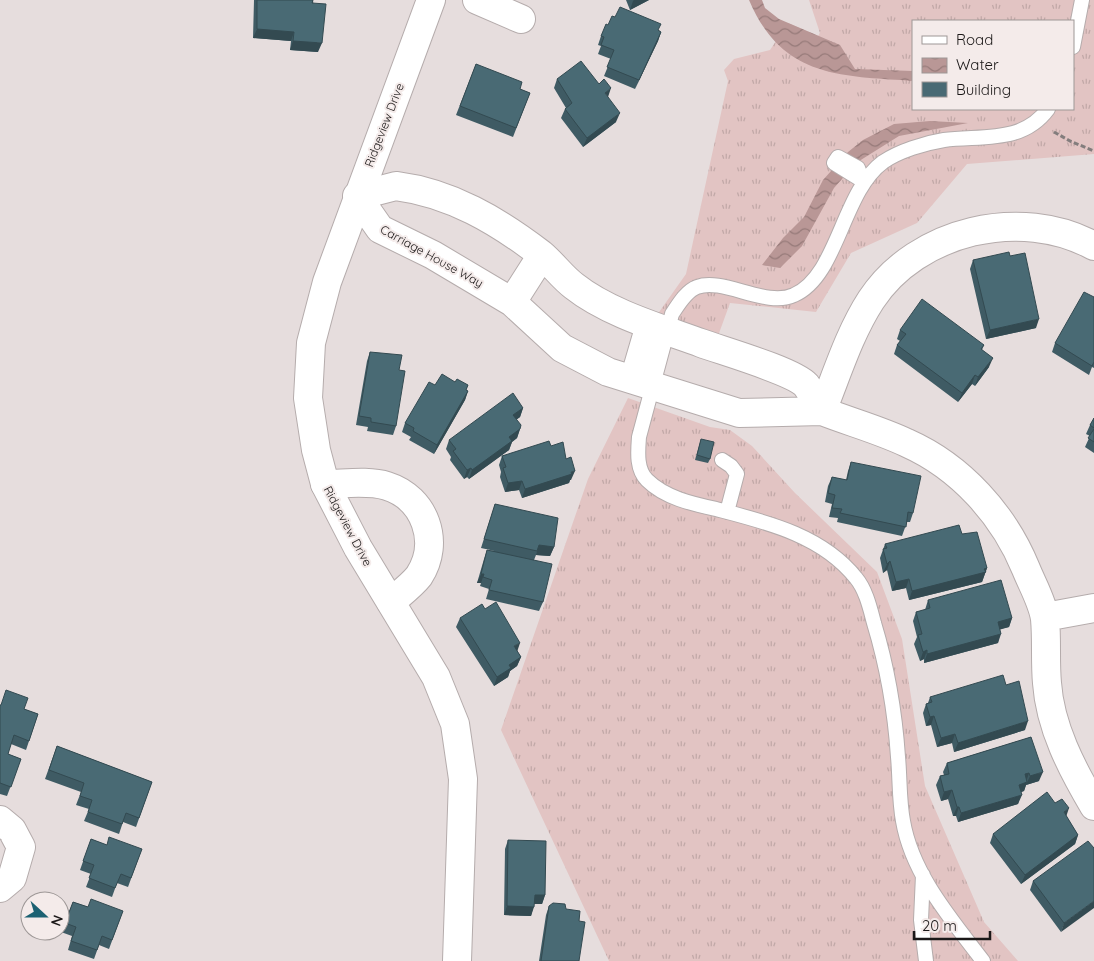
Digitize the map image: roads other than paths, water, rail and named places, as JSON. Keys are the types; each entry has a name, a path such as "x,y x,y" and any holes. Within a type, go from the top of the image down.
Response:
{"street":[{"name":"Ridgeview Drive","path":"431,0 357,196 330,274 311,343 308,398 316,450 325,484 342,519 436,677 455,724 463,779 457,961"},
{"path":"477,0 521,19"},
{"path":"357,196 396,186 417,188 444,196 492,221 542,255 574,286 603,304 659,328 783,372 805,384 822,411"},
{"name":"Carriage House Way","path":"357,196 380,229 433,255 512,302 562,348 608,372 740,413 822,411 908,443 942,463 972,488 1000,520 1019,552 1045,617 1047,686 1057,728 1074,772 1094,806"},
{"path":"822,411 854,330 872,299 896,272 923,252 952,238 982,229 1016,226 1051,230 1083,240 1094,246"},
{"path":"512,302 542,255"},
{"path":"644,383 659,328"},
{"path":"325,484 386,485 403,493 417,506 427,523 430,540 428,558 418,577 391,602"},
{"path":"1045,617 1094,608"},
{"path":"0,820 12,830 21,847 12,878 0,888"}],"lane":[{"path":"1074,42 1082,0 1094,3"},
{"path":"659,328 683,298 696,287 707,285 770,298 792,297 808,288 822,267 858,175 909,150 943,140 1008,136 1026,130 1045,114"},
{"path":"644,383 638,455 641,469 647,480 669,495 770,523 800,535 818,545 857,579 870,608 889,688 898,755 903,822 923,875 942,906 982,961"},
{"path":"722,460 731,466 736,474 736,482 727,512"},
{"path":"923,875 921,920 926,961"}],"water":[{"path":"749,0 762,0 765,8 779,19 840,45 855,69 912,71 912,81 838,74 816,68 796,59 778,45 763,26"},
{"path":"930,121 968,123 899,136 856,163 834,188 802,246 780,268 762,265 783,238 804,217 823,180 848,152 863,140 894,124"}]}
